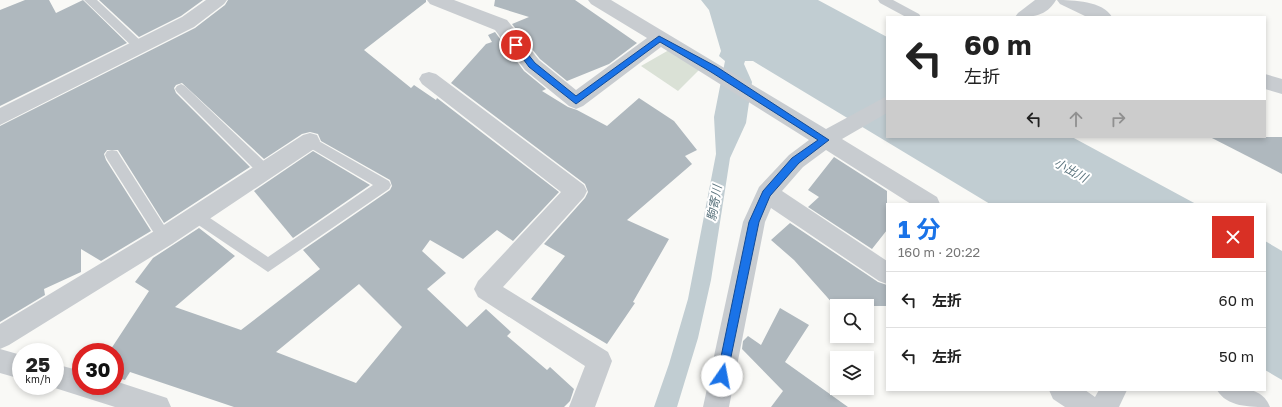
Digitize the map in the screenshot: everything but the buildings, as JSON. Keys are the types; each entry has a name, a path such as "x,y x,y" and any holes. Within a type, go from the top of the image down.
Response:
{"street":[{"path":"0,117 188,22 218,0"},
{"path":"436,0 501,25 532,65 576,101 659,38"},
{"path":"597,0 761,100 829,138 927,203"},
{"path":"1025,16 1047,0"},
{"path":"1066,0 1101,16"},
{"path":"429,79 576,191 486,290 599,361 582,407"},
{"path":"1266,81 1282,87"},
{"path":"716,407 754,222 767,193 796,161 829,138 886,105"},
{"path":"0,337 164,237 310,141"},
{"path":"767,193 886,273"},
{"path":"0,361 12,364"},
{"path":"1064,391 1088,407"},
{"path":"1104,407 1113,391"},
{"path":"1232,391 1257,407"},
{"path":"110,395 127,402 158,407"}],"lane":[{"path":"90,0 139,46"},
{"path":"884,0 913,16"},
{"path":"181,88 265,171"},
{"path":"196,216 268,265 384,185 310,141"},
{"path":"112,155 164,237"}],"shaded area":[{"path":"669,50 700,69 678,91 641,66"}],"water":[{"path":"701,0 818,0 886,36 886,138 1074,138 1194,203 988,203 753,61 745,61 744,64 752,82 746,123 730,158 711,280 698,338 677,407 654,407 669,364 688,299 716,154 714,117 725,61 719,56 721,51 709,10"},
{"path":"1266,242 1282,251 1282,380 1266,371"}],"route":[{"path":"516,45 532,65 576,101 659,38 714,70 824,140 796,161 767,193 754,222 722,376"}],"water label":[{"name":"小出川","path":"1071,170"},
{"name":"駒寄川","path":"714,203"}]}
